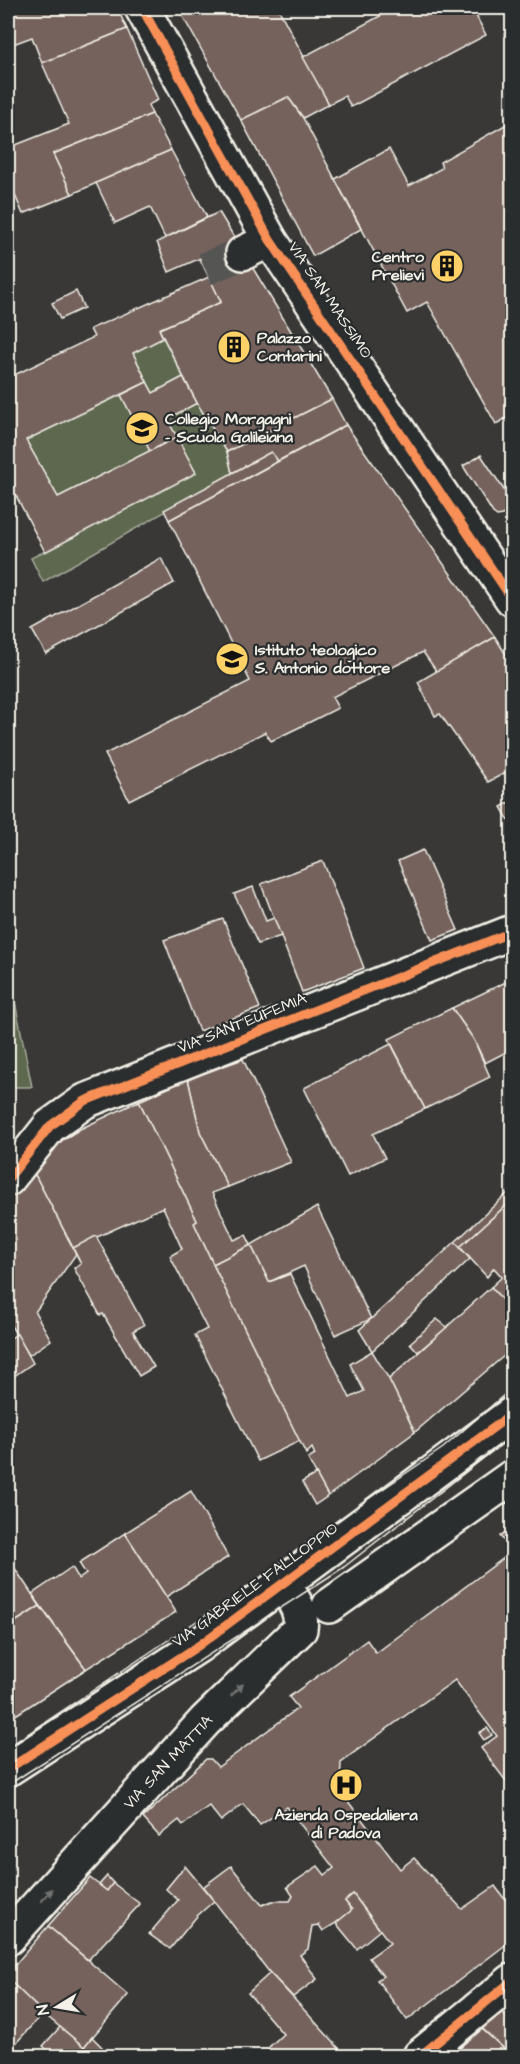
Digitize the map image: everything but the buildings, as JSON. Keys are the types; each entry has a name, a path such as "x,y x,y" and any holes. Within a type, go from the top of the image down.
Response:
{"street":[{"name":"VIA SAN MASSIMO","path":"142,8 257,246 513,599"},
{"name":"VIA SANT'EUFEMIA","path":"8,1179 50,1126 85,1101 513,932"},
{"name":"VIA GABRIELE FALLOPPIO","path":"8,1769 198,1646 513,1414"},
{"path":"329,1606 513,1478"},
{"path":"415,1486 444,1525"},
{"name":"VIA SAN MATTIA","path":"8,1938 205,1721 300,1629 302,1620 298,1607 284,1584"},
{"path":"420,2056 513,1981"}],"green space":[{"path":"163,338 183,377 153,393 133,353"},
{"path":"121,395 150,451 58,497 26,440"},
{"path":"197,403 227,452 232,473 43,582 31,558 196,473 167,419"},
{"path":"8,967 32,1087 8,1087"}],"tunnel":[{"path":"205,269 243,253"}],"tram line":[{"path":"8,1747 252,1584 358,1506 443,1448 512,1388"},
{"path":"8,1785 344,1567 512,1436"}],"cycle path":[{"path":"142,8 270,240 512,599"},
{"path":"8,1179 50,1126 85,1101 512,932"},
{"path":"8,1769 198,1646 512,1414"},
{"path":"420,2056 512,1981"}],"place":[{"name":"Centro Prelievi","path":"447,266"},
{"name":"Palazzo Contarini","path":"234,347"},
{"name":"Collegio Morgagni - Scuola Galileiana","path":"142,428"},
{"name":"Istituto teologico S. Antonio dottore","path":"232,659"},
{"name":"Azienda Ospedaliera di Padova","path":"346,1785"}]}
